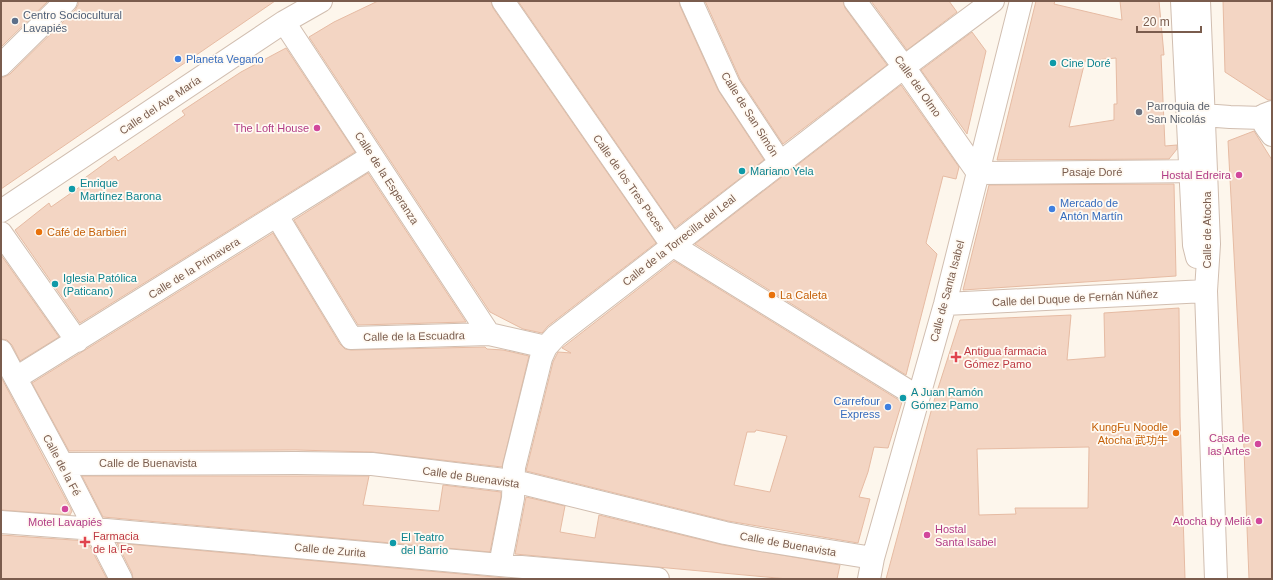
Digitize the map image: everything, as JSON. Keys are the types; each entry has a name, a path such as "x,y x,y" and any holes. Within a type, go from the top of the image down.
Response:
{"street":[{"path":"1,65 66,1"},
{"name":"Calle del Ave María","path":"1,211 284,22 321,1"},
{"name":"Calle de los Tres Peces","path":"503,1 672,245 918,397"},
{"name":"Calle de San Simón","path":"691,1 729,84 780,162"},
{"name":"Calle del Olmo","path":"855,1 904,67 978,173"},
{"name":"Calle de la Torrecilla del Leal","path":"500,565 513,498 514,467 541,358 546,347 556,336 672,245 904,67 967,8 993,1"},
{"name":"Calle de Santa Isabel","path":"869,579 873,558 945,304 1021,1"},
{"name":"Calle de Atocha","path":"1182,1 1198,172 1209,244 1206,291 1216,579"},
{"name":"Calle de Atocha","path":"1198,172 1204,115 1199,1"},
{"name":"Calle de la Esperanza","path":"284,22 489,334"},
{"path":"1204,115 1267,122"},
{"name":"Calle de la Primavera","path":"16,378 372,156"},
{"name":"Pasaje Doré","path":"978,173 1198,172"},
{"name":"Calle de la Escuadra","path":"277,216 351,338 489,334 546,347"},
{"path":"1,233 77,341"},
{"name":"Calle del Duque de Fernán Núñez","path":"945,304 1206,291"},
{"name":"Calle de la Fé","path":"1,351 62,464 121,579"},
{"name":"Calle de Buenavista","path":"62,464 296,462 372,464 514,481 725,533 873,558"},
{"name":"Calle de Zurita","path":"1,522 658,579"}],"building":[{"path":"1,1 48,1 1,47"},
{"path":"78,1 275,1 1,189 1,77 10,74 75,10 78,5"},
{"path":"378,1 491,1 493,8 656,243 548,326 542,333 523,329 490,312 309,37 334,22"},
{"path":"518,1 679,1 718,90 764,160 675,228"},
{"path":"705,1 843,1 845,8 887,65 783,144 740,79"},
{"path":"871,1 949,1 957,12 907,50"},
{"path":"1036,1 1055,1 1054,4 1122,20 1120,1 1159,1 1164,55 1161,55 1165,146 1177,145 1177,149 1169,159 997,160","holes":["1116,58 1117,104 1114,104 1114,120 1069,127 1085,61"]},
{"path":"1223,1 1272,1 1272,100 1268,100 1225,72"},
{"path":"972,32 986,51 967,134 921,70"},
{"path":"286,48 355,152 80,323 15,230 49,203 51,207 84,184 82,180 115,156 118,161 185,115 182,111 241,72"},
{"path":"901,85 959,167 956,179 943,176 926,243 937,254 906,375 695,244"},
{"path":"1254,131 1272,160 1272,579 1249,579 1243,424 1228,141"},
{"path":"368,173 466,322 358,325 294,220"},
{"name":"Mercado de Antón Martín","path":"1174,184 1176,276 963,290 989,185"},
{"path":"273,233 340,344 345,349 485,347 487,349 503,350 529,356 502,467 372,452 296,450 69,451 32,383"},
{"path":"1,255 59,337 20,361 12,345 7,340 1,339"},
{"path":"674,261 902,402 888,448 874,447 868,472 859,497 870,499 858,543 728,521 526,471 553,362 558,352 571,353 562,348","holes":["756,430 787,436 770,492 734,485 747,432 755,432"]},
{"path":"1179,308 1180,416 1185,579 886,579 933,404 960,320 1071,315 1067,360 1105,357 1104,313","holes":["1089,447 1088,508 1015,508 1016,514 979,515 977,449"]},
{"path":"1,377 72,511 70,515 1,510"},
{"path":"82,476 369,476 363,505 439,511 443,485 501,492 501,497 490,552 103,517"},
{"path":"526,497 565,506 560,532 595,538 599,515 723,545 840,565 837,579 788,579 515,554"},
{"path":"1,535 87,541 107,579 1,579"},
{"path":"117,543 517,579 133,579 132,573"}],"place":[{"name":"Centro Sociocultural Lavapiés","path":"15,21"},
{"name":"Planeta Vegano","path":"178,59"},
{"name":"Cine Doré","path":"1053,63"},
{"name":"Parroquia de San Nicolás","path":"1139,112"},
{"name":"The Loft House","path":"317,128"},
{"name":"Mariano Yela","path":"742,171"},
{"name":"Hostal Edreira","path":"1239,175"},
{"name":"Enrique Martínez Barona","path":"72,189"},
{"name":"Mercado de Antón Martín","path":"1052,209"},
{"name":"Café de Barbieri","path":"39,232"},
{"name":"Iglesia Patólica (Paticano)","path":"55,284"},
{"name":"La Caleta","path":"772,295"},
{"name":"Antigua farmacia Gómez Pamo","path":"956,357"},
{"name":"A Juan Ramón Gómez Pamo","path":"903,398"},
{"name":"Carrefour Express","path":"888,407"},
{"name":"KungFu Noodle Atocha 武功牛","path":"1176,433"},
{"name":"Casa de las Artes","path":"1258,444"},
{"name":"Motel Lavapiés","path":"65,509"},
{"name":"Atocha by Meliá","path":"1259,521"},
{"name":"Hostal Santa Isabel","path":"927,535"},
{"name":"Farmacia de la Fe","path":"85,542"},
{"name":"El Teatro del Barrio","path":"393,543"}]}
